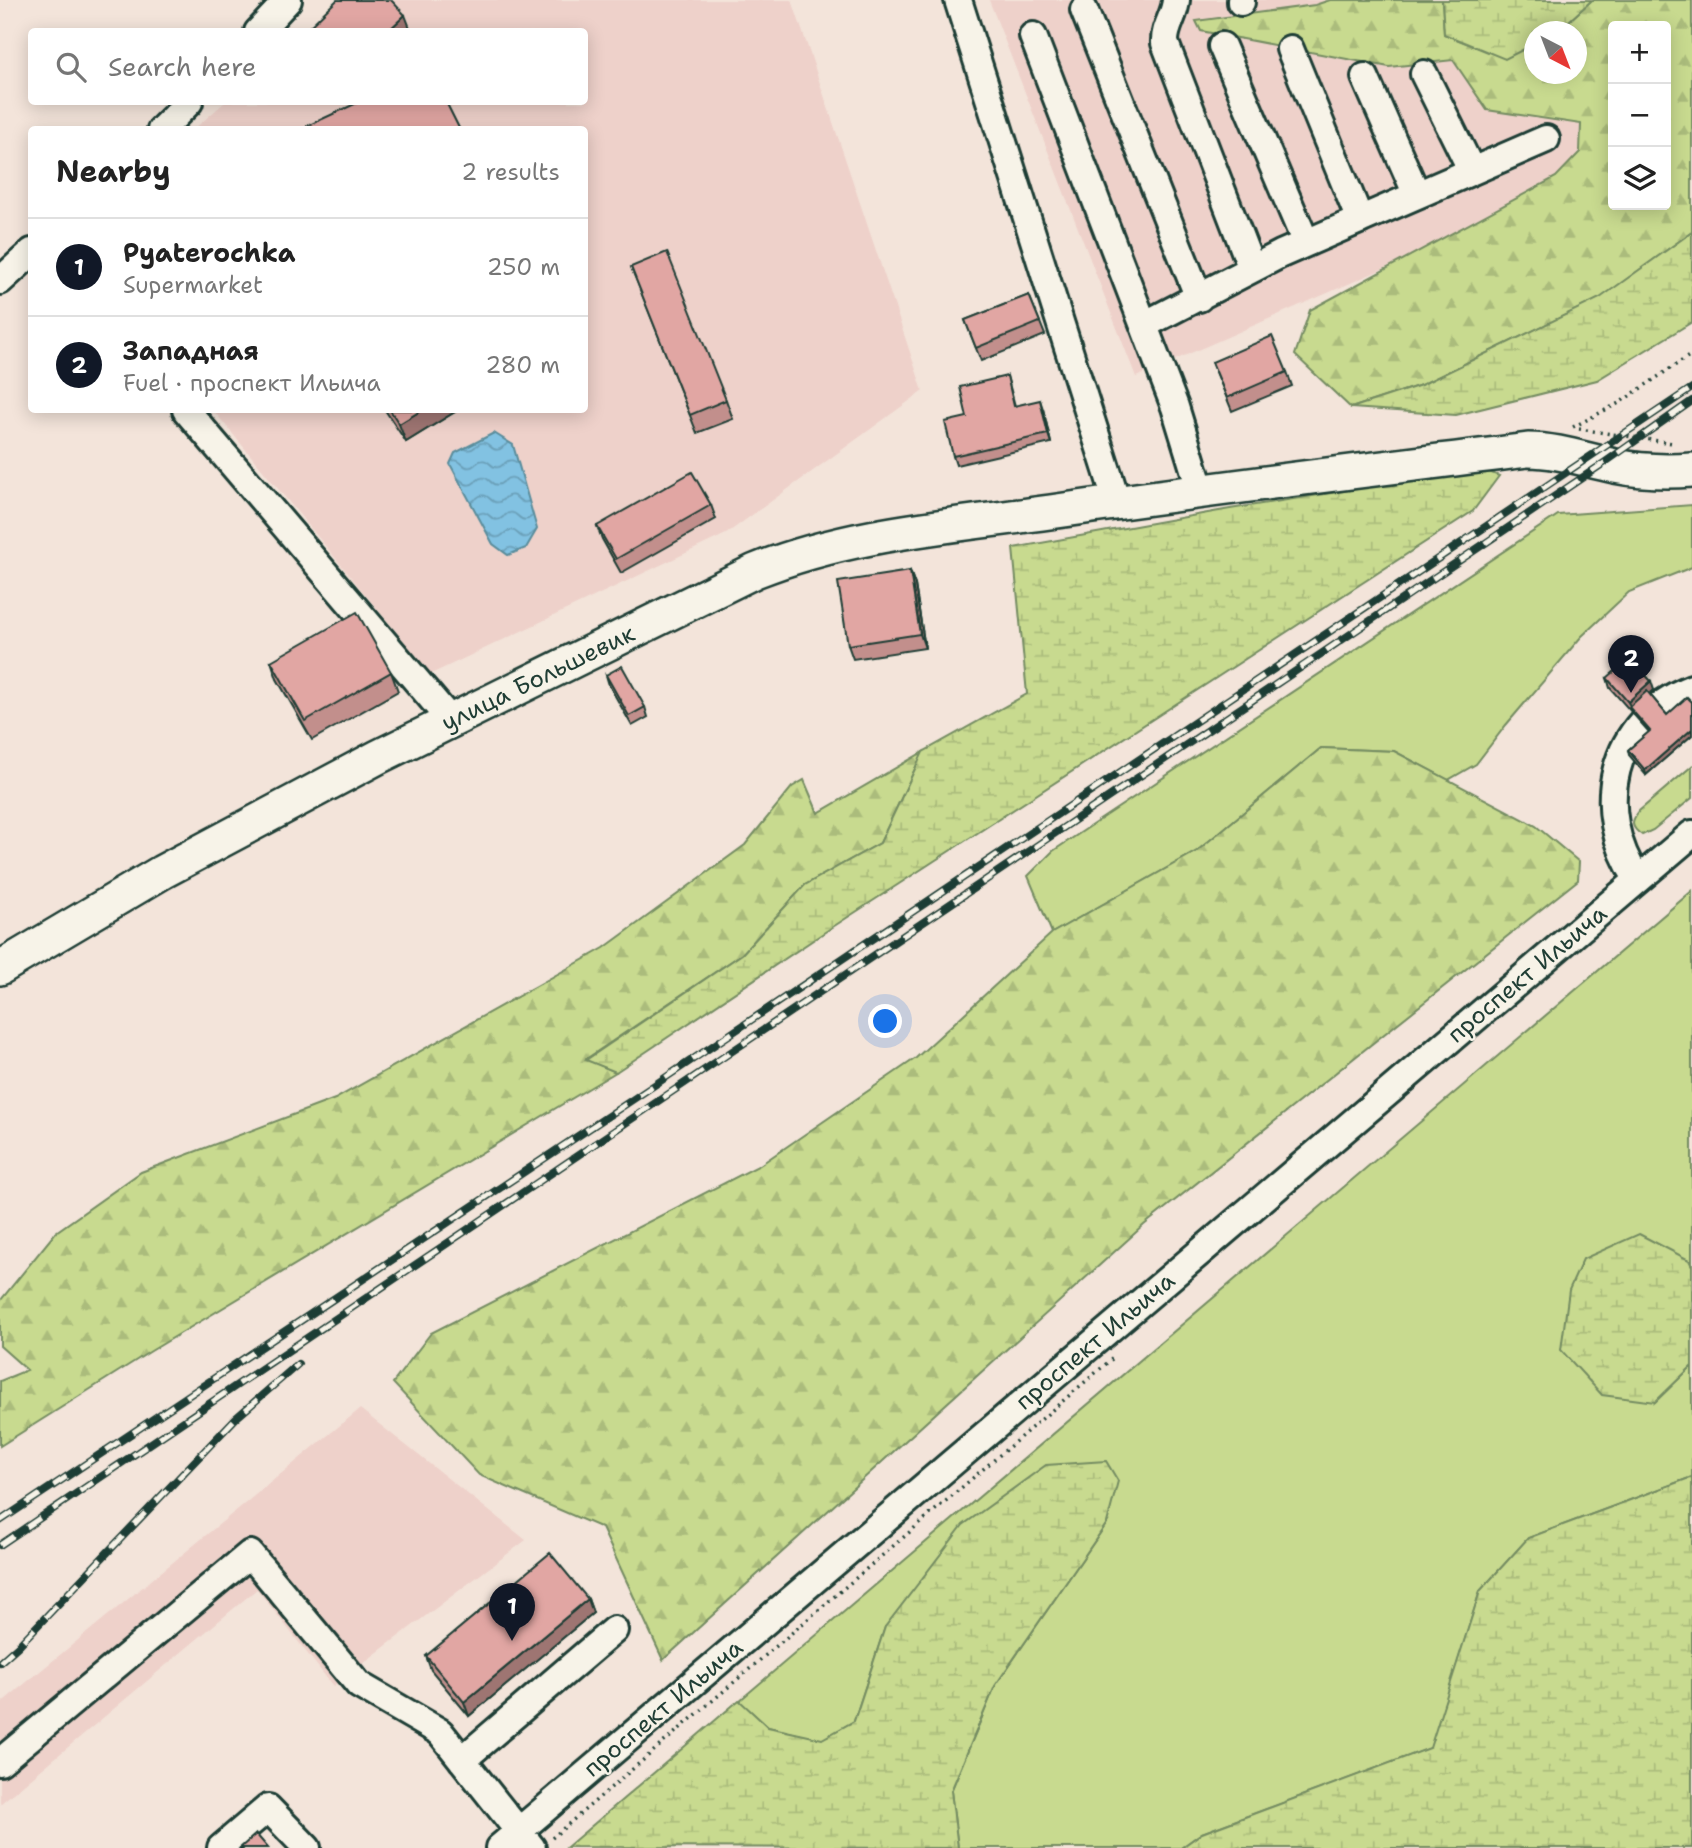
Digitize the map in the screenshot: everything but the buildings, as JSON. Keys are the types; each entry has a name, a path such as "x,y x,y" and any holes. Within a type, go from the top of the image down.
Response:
{"main road":[{"name":"улица Большевик","path":"0,968 162,872 451,721 755,570 791,557 853,539 1117,502 1528,450 1571,454 1639,470 1692,470"}],"street":[{"path":"261,28 288,0"},
{"path":"958,0 1117,502"},
{"path":"1176,0 1164,32 1165,43 1252,269"},
{"path":"1084,10 1199,298"},
{"path":"1033,36 1175,407 1201,492"},
{"path":"1222,46 1306,243"},
{"path":"1290,49 1360,220"},
{"path":"1424,74 1472,171"},
{"path":"1365,77 1417,195"},
{"path":"165,126 186,105"},
{"path":"1144,325 1306,243 1546,139"},
{"path":"0,281 28,256"},
{"path":"189,413 451,721"},
{"path":"1638,880 1623,852 1612,802 1613,778 1619,756 1647,719 1668,701 1692,688"},
{"name":"проспект Ильича","path":"517,1842 1692,834"},
{"path":"0,1762 250,1554 359,1685 440,1732 463,1760 517,1842"},
{"path":"463,1760 614,1630"},
{"path":"221,1848 268,1808 307,1848"}],"path":[{"path":"1672,443 1573,427 1638,391 1692,354"}],"shaded area":[{"path":"338,0 792,0 923,391 726,534 431,674 215,413 588,413 588,126 198,126 222,105 588,105 588,28 306,28"},
{"path":"989,0 1610,0 1612,21 1608,21 1608,170 1136,377"},
{"path":"360,1409 526,1540 333,1686 257,1589 0,1804 0,1704"}],"green space":[{"path":"1330,0 1442,0 1444,34 1505,58 1524,49 1524,84 1587,84 1587,21 1569,21 1592,0 1692,0 1692,232 1601,298 1421,385 1351,408 1295,355 1310,310 1556,177 1580,152 1581,124 1487,110 1453,60 1389,67 1201,31 1196,21 1315,5"},
{"path":"1442,0 1592,0 1569,21 1524,21 1524,49 1505,59 1444,34"},
{"path":"1692,232 1692,322 1597,380 1456,415 1351,408 1421,385 1600,298"},
{"path":"1482,469 1499,476 1473,511 825,932 616,1072 586,1060 742,954 805,885 880,843 923,752 1027,694 1013,548 1230,509"},
{"path":"1692,505 1692,567 1629,592 1581,637 1476,764 1448,780 1394,751 1321,748 1197,851 1052,933 1028,876 1053,851 1558,515"},
{"path":"1321,748 1394,751 1536,826 1579,862 1578,880 1144,1225 663,1660 602,1528 479,1475 393,1383 431,1333 760,1165 916,1058 1052,933 1197,851"},
{"path":"923,752 880,843 805,885 742,954 586,1059 616,1072 151,1351 0,1446 0,1381 27,1370 0,1346 0,1301 56,1232 141,1172 335,1099 604,948 745,845 792,787 804,780 818,813"},
{"path":"1692,766 1692,798 1653,830 1642,835 1638,832 1633,824 1639,811"},
{"path":"1692,891 1692,1266 1688,1260 1655,1402 1692,1366 1692,1477 1528,1538 1480,1591 1431,1748 1202,1833 1181,1848 958,1848 951,1791 995,1686 1107,1523 885,1627 854,1721 822,1740 768,1727 739,1701"},
{"path":"1639,1234 1689,1260 1692,1266 1692,1366 1655,1402 1602,1395 1561,1350 1569,1290 1583,1259"},
{"path":"1106,1461 1118,1481 1107,1523 995,1686 951,1791 958,1848 567,1847 739,1700 768,1727 822,1739 854,1721 885,1627 963,1525 1046,1465"},
{"path":"1692,1477 1692,1848 1181,1848 1202,1833 1430,1748 1480,1591 1528,1538"}],"water":[{"path":"494,433 513,445 537,529 526,548 508,555 493,544 450,464 455,453"}],"railway":[{"path":"0,1521 1692,388"},
{"path":"0,1545 1692,401"},
{"path":"0,1662 236,1418 298,1364"}],"place":[{"name":"Западная","path":"1631,693"},
{"name":"Pyaterochka","path":"512,1641"}]}
